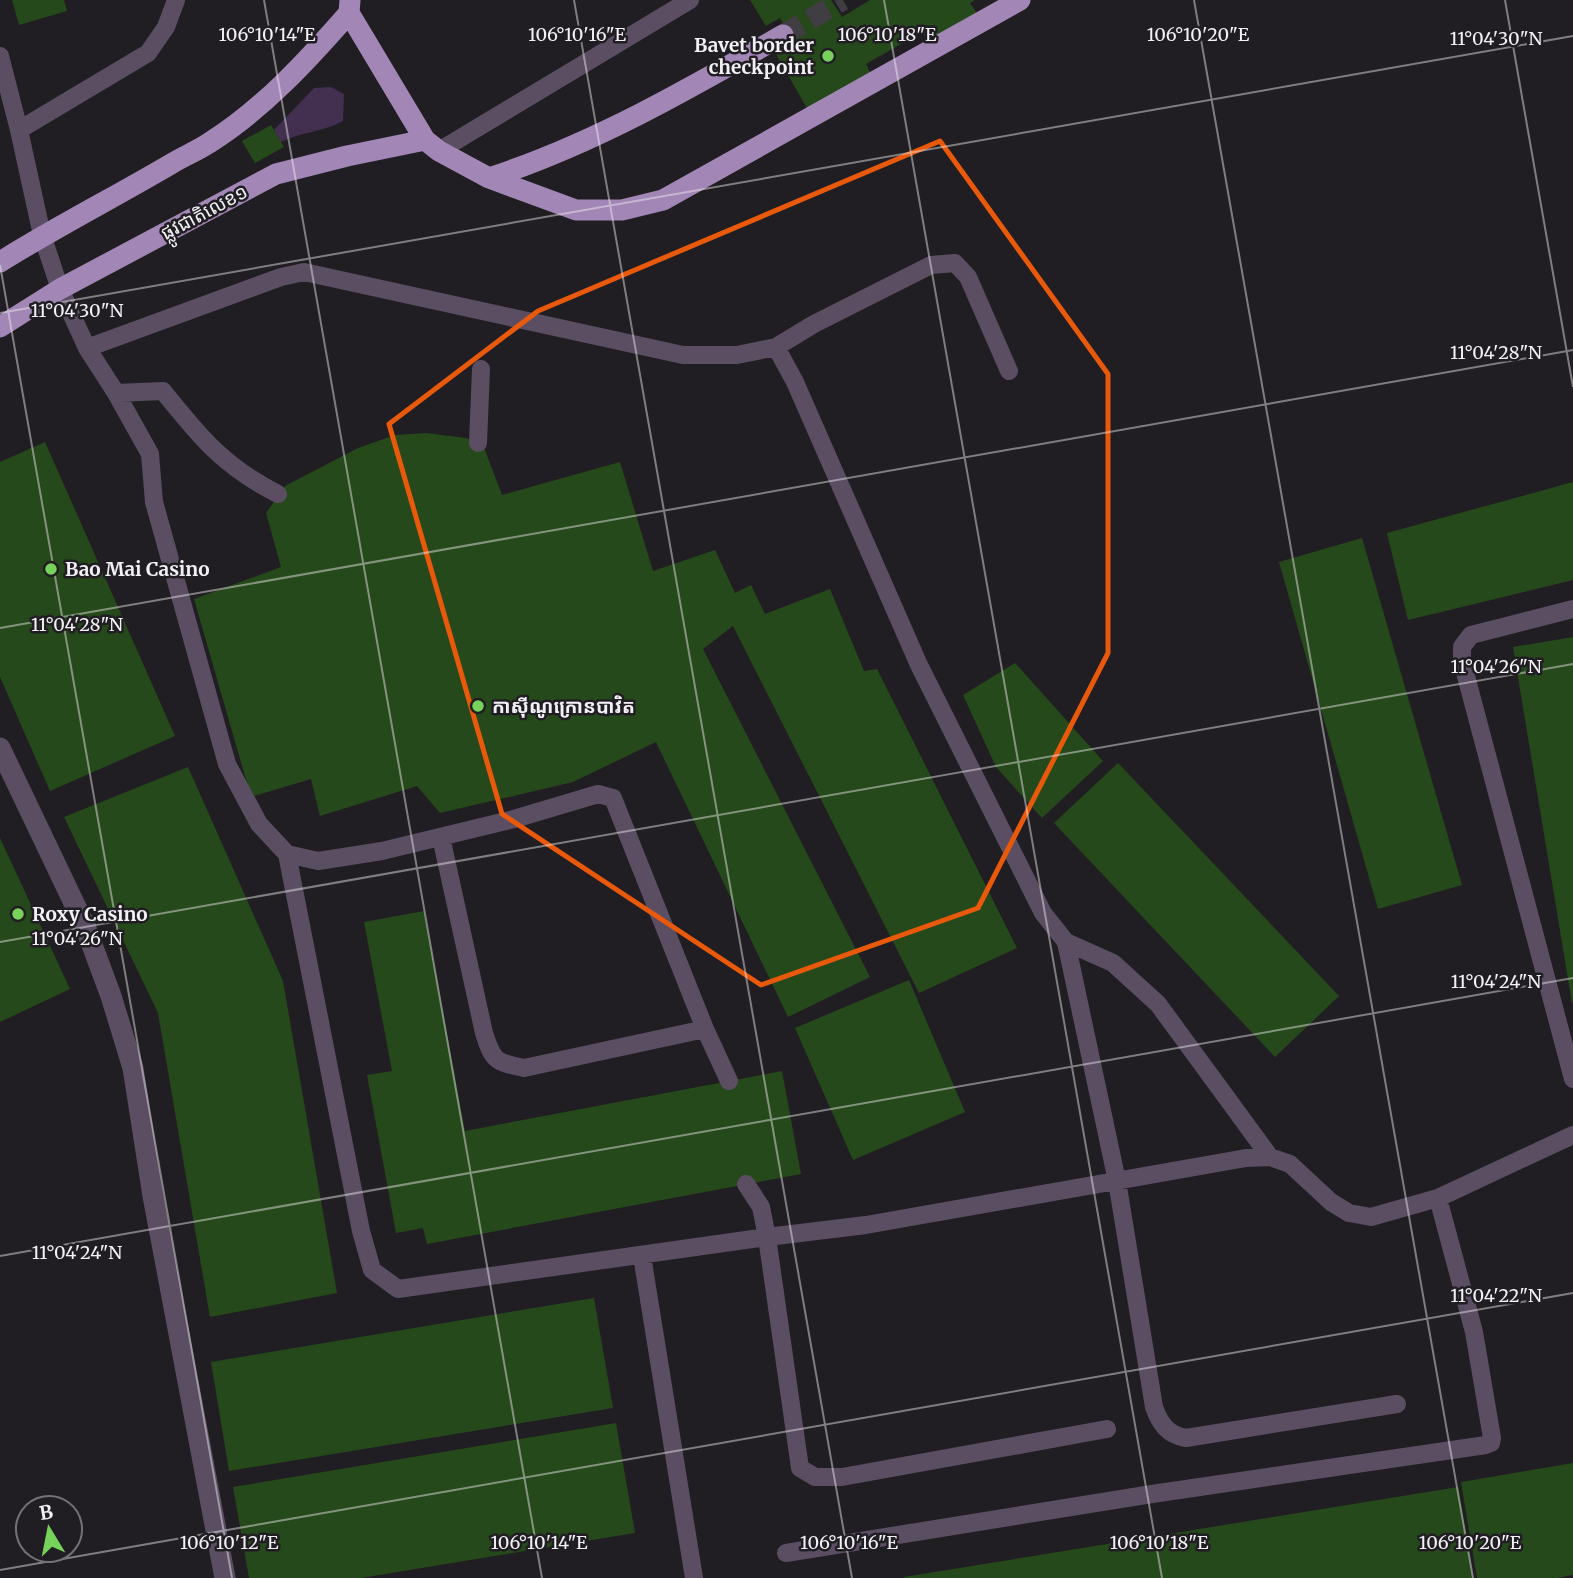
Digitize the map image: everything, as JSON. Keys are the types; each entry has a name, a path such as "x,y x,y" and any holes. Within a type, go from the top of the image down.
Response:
{"highway":[{"path":"0,262 42,235 143,182 209,143 252,111 302,67 350,7 432,146 489,178 576,210 621,210 663,200 1020,0"},
{"path":"489,178 562,152 664,103 783,35"},
{"name":"ផ្លូវជាតិលេខ១","path":"0,327 60,289 276,174 347,156 432,146"}],"street":[{"path":"0,748 85,926 111,996 133,1068 153,1196 225,1578"}],"lane":[{"path":"19,130 148,53 166,27 176,0"},
{"path":"432,146 690,0"},
{"path":"0,56 4,83 19,130 42,235 60,289 87,348 150,454 154,502 227,764 259,824 287,854 361,1231 372,1270 398,1289 866,1225 1246,1158 1270,1157 1290,1164 1331,1202 1349,1213 1371,1217 1438,1198 1573,1135"},
{"path":"87,348 281,277 304,272 683,355 737,355 776,347 814,324 930,265 955,263 968,277 1009,371"},
{"path":"776,347 795,382 919,666 1043,913 1066,942 1117,1181 1154,1407 1159,1422 1175,1436 1186,1438 1397,1404"},
{"path":"478,443 481,369"},
{"path":"116,393 163,391 223,461 257,484 278,494"},
{"path":"1573,609 1471,635 1462,647 1462,661 1573,1079"},
{"path":"287,854 318,861 382,851 514,819 598,794 613,798 705,1029 729,1081"},
{"path":"441,837 484,1033 490,1052 501,1064 524,1068 705,1029"},
{"path":"1066,942 1113,963 1158,1004 1270,1157"},
{"path":"746,1184 761,1207 767,1237 800,1468 815,1477 842,1477 1107,1429"},
{"path":"786,1553 1491,1443 1474,1332 1438,1198"},
{"path":"642,1256 694,1578"}],"highlighted area":[{"path":"940,141 1108,374 1108,653 978,908 761,985 502,814 389,424 538,311"}],"shaded area":[{"path":"331,87 344,94 343,121 281,142 274,130 314,88"}],"building":[{"path":"12,0 64,0 67,11 19,25"},
{"name":"Bavet border checkpoint","path":"750,0 831,0 842,17 870,0 975,0 970,3 978,15 929,43 922,32 866,64 871,74 808,110 772,47 791,37 780,18 766,26"},
{"path":"271,125 284,147 255,163 242,141"},
{"name":"កាស៊ីណូក្រោនបាវិត","path":"426,433 466,438 483,445 502,495 620,462 653,571 715,550 735,593 751,585 765,614 830,589 864,671 877,669 1017,948 919,993 733,626 703,649 870,977 788,1017 656,742 573,782 440,813 417,786 320,816 311,779 251,797 194,599 281,567 266,513 285,486 358,448 395,435"},
{"name":"Bao Mai Casino","path":"45,442 175,736 50,791 0,677 0,462"},
{"path":"1573,482 1573,580 1408,620 1387,533"},
{"path":"1362,538 1462,885 1378,909 1279,562"},
{"path":"1573,637 1573,1003 1572,1003 1513,647"},
{"path":"1015,663 1103,761 1042,818 996,767 963,695"},
{"path":"1118,763 1339,996 1275,1057 1054,823"},
{"path":"188,767 283,981 337,1293 210,1317 158,1013 64,817"},
{"name":"Roxy Casino","path":"0,838 70,989 0,1022"},
{"path":"424,911 465,1131 782,1071 801,1174 427,1244 423,1228 396,1233 367,1075 392,1071 364,922"},
{"path":"909,980 965,1112 853,1160 795,1028"},
{"path":"594,1298 613,1408 229,1471 211,1362"},
{"path":"616,1423 635,1533 361,1578 249,1578 233,1487"},
{"path":"1573,1463 1573,1575 1557,1578 1477,1578 1461,1482"},
{"path":"1458,1487 1473,1578 904,1578 904,1577"}],"tunnel":[{"path":"783,35 843,0"}],"place":[{"name":"Bavet border checkpoint","path":"828,56"},
{"name":"Bao Mai Casino","path":"51,569"},
{"name":"កាស៊ីណូក្រោនបាវិត","path":"478,706"},
{"name":"Roxy Casino","path":"18,914"}]}
